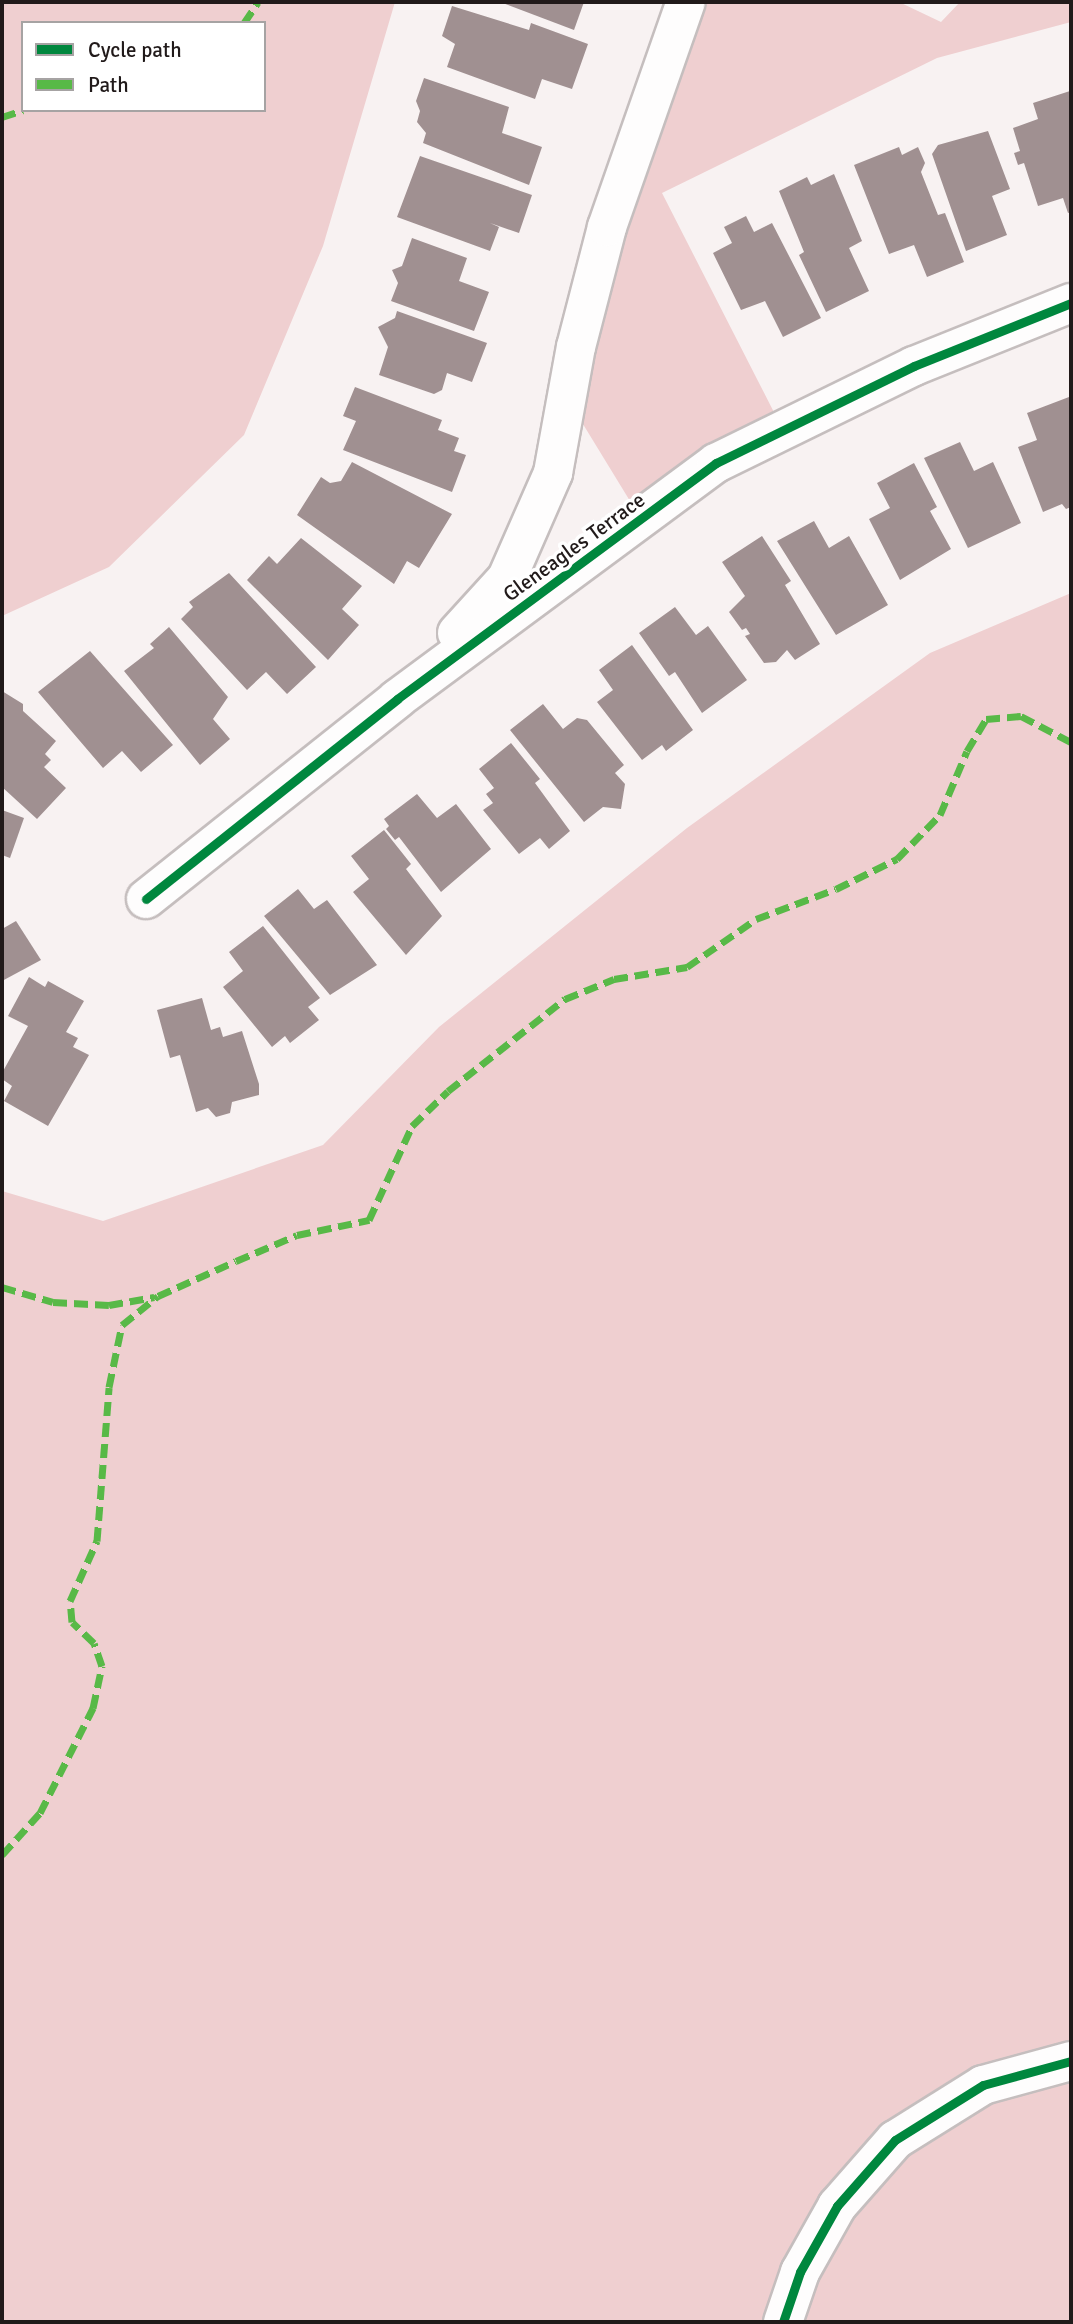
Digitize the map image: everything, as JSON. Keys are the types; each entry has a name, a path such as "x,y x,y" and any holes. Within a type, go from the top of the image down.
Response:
{"street":[{"name":"Gleneagles Terrace","path":"397,699 507,578 553,473 576,347 607,227 686,2"},
{"name":"Gleneagles Terrace","path":"146,899 397,699 716,463 914,366 1071,303"},
{"path":"783,2322 800,2272 837,2206 895,2140 983,2085 1071,2062"}],"shaded area":[{"path":"2,2 395,2 323,246 244,435 109,567 2,616"},
{"path":"686,2 899,2 941,22 960,2 1071,2 1071,22 937,58 662,193 783,430 641,519 567,398"},
{"path":"1071,593 1071,2322 2,2322 2,1191 103,1221 323,1145 439,1027 687,828 930,653"}],"building":[{"path":"500,2 584,2 574,30"},
{"path":"452,6 529,30 531,23 588,44 572,89 542,79 535,99 447,67 455,44 442,36"},
{"path":"424,78 509,107 502,133 542,147 529,185 423,143 426,133 417,122 420,111 416,101"},
{"path":"1070,91 1071,212 1068,213 1063,198 1038,206 1024,163 1018,165 1014,153 1020,151 1013,128 1038,119 1033,103"},
{"path":"988,131 1010,189 992,196 1007,235 966,251 932,154 938,145"},
{"path":"899,147 902,155 918,147 925,163 921,172 938,215 945,213 964,262 927,277 914,245 889,254 854,165"},
{"path":"420,156 532,195 519,233 490,223 499,227 490,251 397,217"},
{"path":"834,174 862,241 849,248 869,291 826,312 799,255 804,252 779,191 807,177 811,185"},
{"path":"746,216 754,232 772,223 821,318 783,337 765,301 741,310 713,253 732,243 724,227"},
{"path":"412,238 467,258 459,281 489,292 474,331 391,301 398,283 392,270 402,266"},
{"path":"397,311 487,343 472,382 447,373 442,390 434,394 379,375 388,347 378,327 395,318"},
{"path":"355,387 442,420 438,430 459,438 454,451 466,455 452,492 343,450 356,421 343,416"},
{"path":"1069,397 1071,507 1066,509 1062,504 1043,512 1018,447 1037,440 1027,413"},
{"path":"960,442 974,471 993,462 1021,523 968,548 924,458"},
{"path":"352,462 452,514 419,568 407,561 394,584 297,515 321,477 330,483 341,481"},
{"path":"914,463 937,507 930,511 951,549 900,580 869,519 890,508 877,483"},
{"path":"814,521 829,548 849,536 888,605 836,635 777,541"},
{"path":"762,536 791,581 785,585 820,644 795,660 787,650 776,662 764,663 745,636 750,634 746,628 742,630 729,612 745,596 722,562"},
{"path":"301,538 362,586 342,609 359,625 328,660 247,580 269,556 277,564"},
{"path":"229,573 316,667 287,694 266,672 247,690 181,619 193,607 189,602"},
{"path":"675,607 696,635 708,626 747,680 702,713 675,672 669,676 639,633"},
{"path":"169,627 228,697 213,719 230,739 200,765 124,671 154,648 150,644"},
{"path":"632,645 693,730 666,751 662,745 642,760 597,702 613,690 599,670"},
{"path":"90,651 173,745 141,772 122,751 103,768 38,692"},
{"path":"2,691 23,704 23,711 56,741 45,754 51,760 44,767 66,788 37,819 2,787"},
{"path":"543,704 563,729 577,718 587,720 624,765 615,773 625,784 621,809 603,807 584,822 510,730"},
{"path":"511,743 540,779 535,783 570,831 549,849 540,838 519,854 483,810 493,803 486,794 494,788 479,769"},
{"path":"417,794 437,818 456,804 491,849 441,892 399,837 395,840 386,829 389,826 384,819"},
{"path":"2,810 24,818 10,858 2,855"},
{"path":"384,830 411,864 406,869 442,916 406,955 353,892 369,879 351,856"},
{"path":"298,889 314,909 327,900 377,965 330,995 264,916"},
{"path":"16,921 41,960 2,981 2,929"},
{"path":"263,926 320,998 308,1007 319,1020 290,1043 285,1036 272,1047 223,987 243,971 229,952"},
{"path":"29,977 45,987 48,981 84,1001 66,1032 78,1038 73,1047 89,1055 48,1126 4,1101 12,1086 2,1079 2,1073 28,1026 8,1016"},
{"path":"202,998 211,1030 220,1027 223,1037 242,1031 259,1084 259,1095 232,1102 230,1113 216,1117 208,1108 196,1112 180,1055 170,1058 157,1010"}],"marked path":[{"path":"245,21 258,2"},
{"path":"2,117 21,111"},
{"path":"2,1855 40,1813 93,1708 102,1666 94,1643 72,1622 70,1601 97,1541 109,1387 122,1325 158,1296 297,1235 369,1220 412,1126 448,1091 565,999 614,979 687,967 756,919 836,889 897,859 940,815 967,751 986,719 1021,716 1071,742"},
{"path":"2,1287 53,1302 109,1305 154,1297"}],"cycle path":[{"path":"146,899 397,699 716,463 914,366 1071,303"},
{"path":"783,2322 800,2272 837,2206 895,2140 983,2085 1071,2061"}]}
